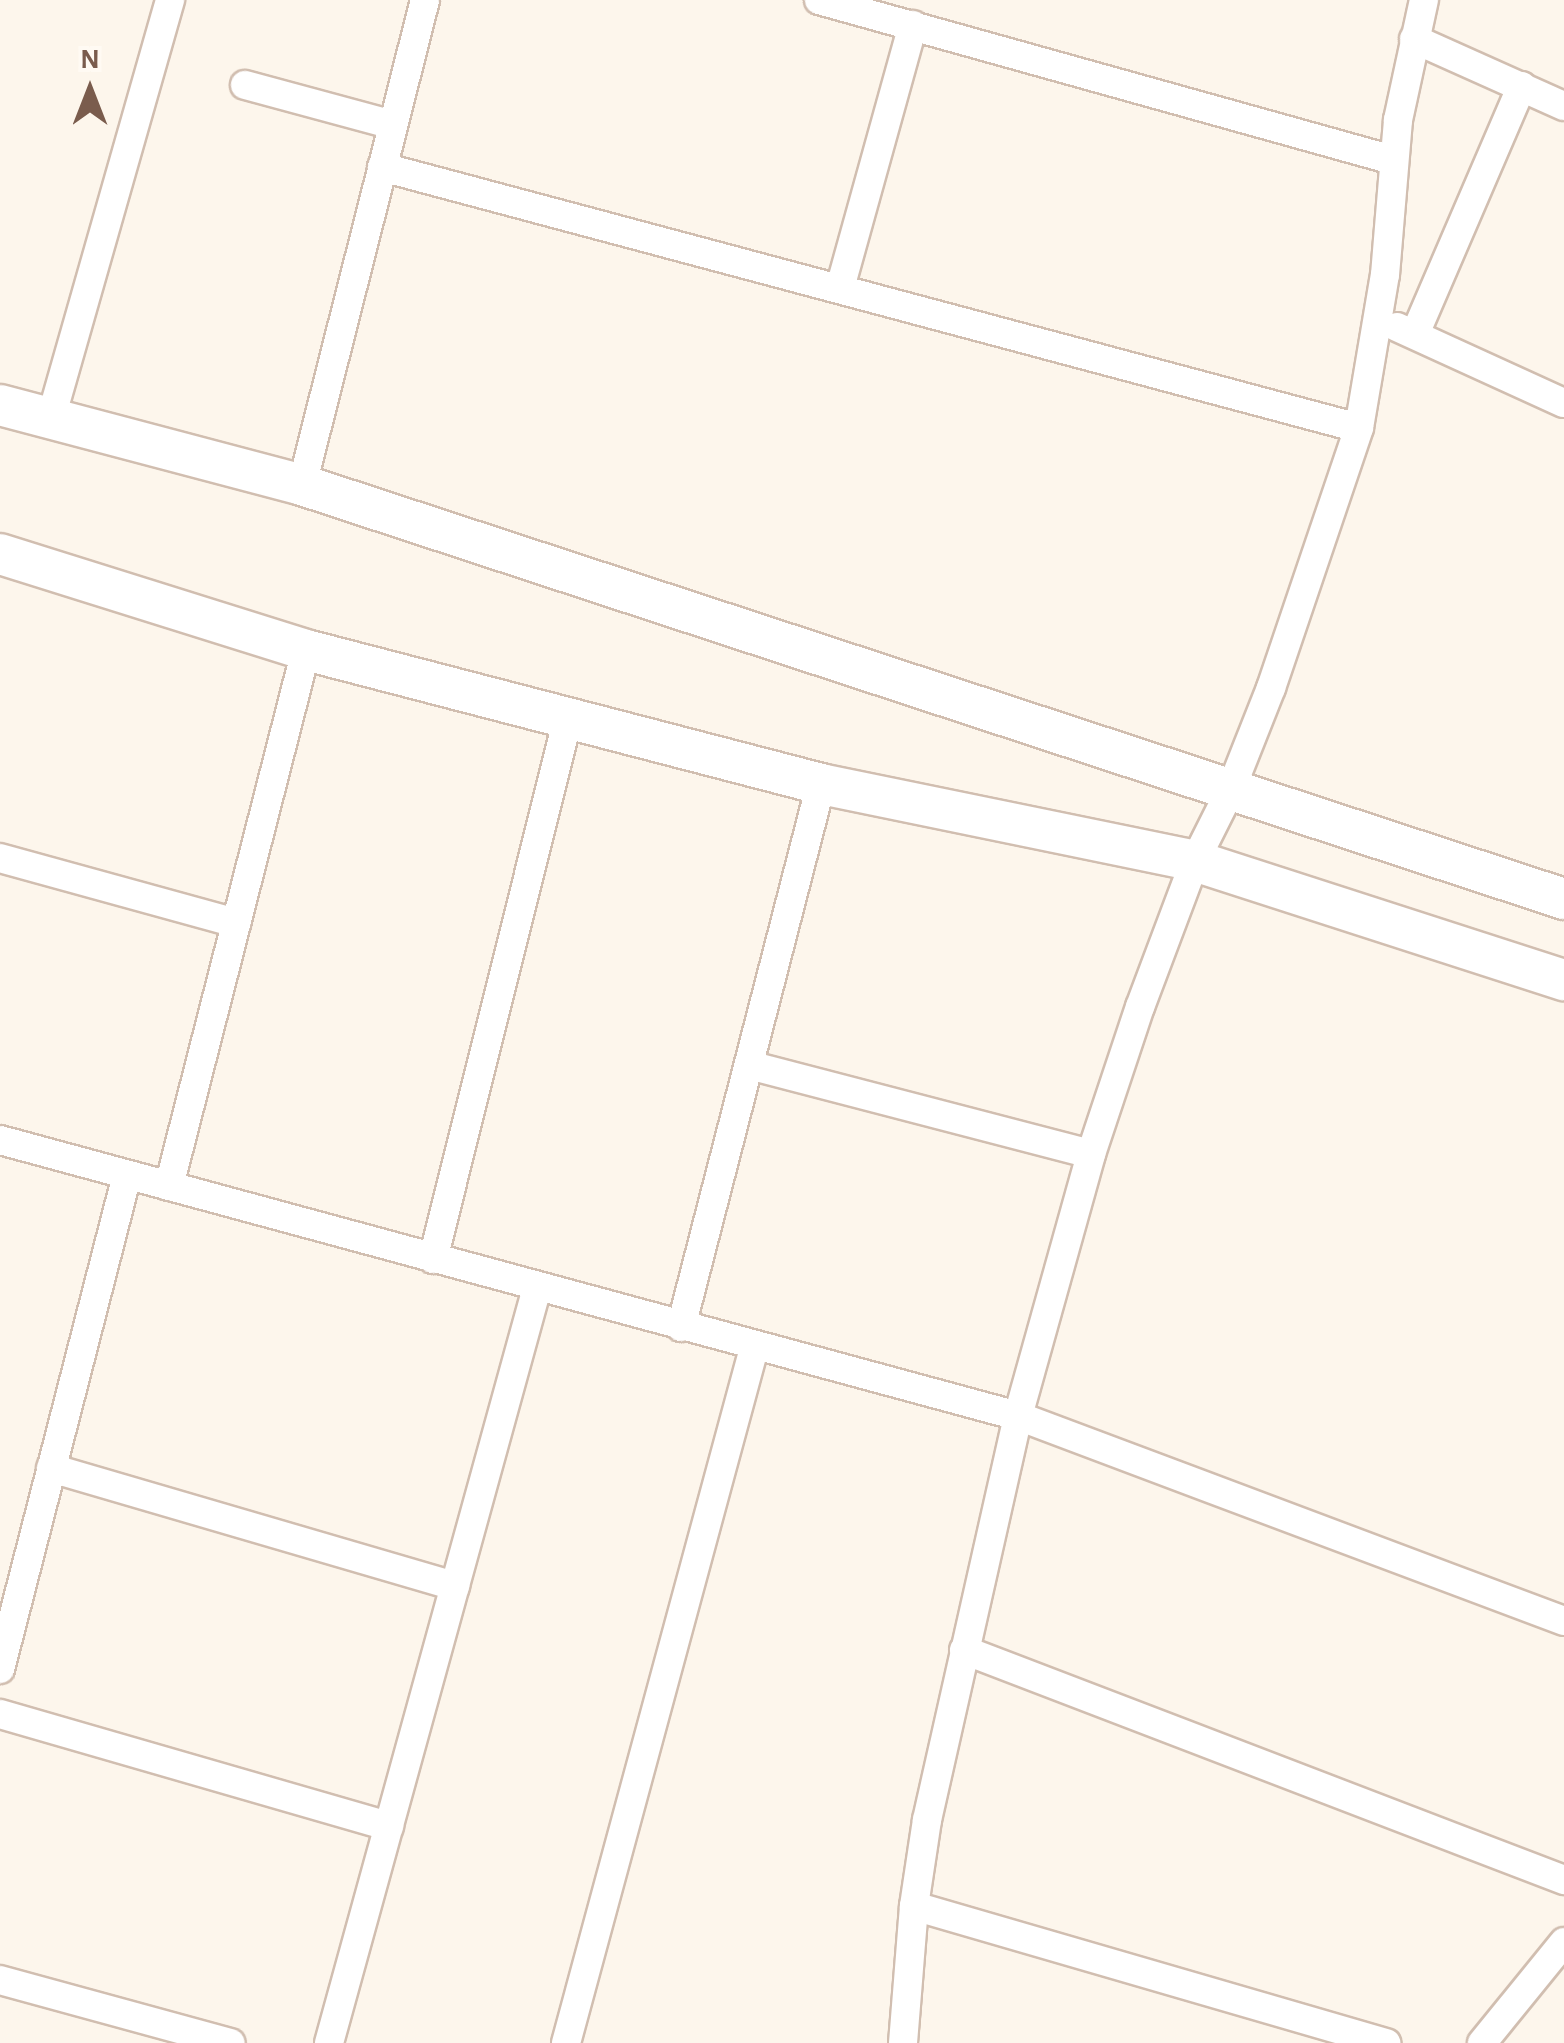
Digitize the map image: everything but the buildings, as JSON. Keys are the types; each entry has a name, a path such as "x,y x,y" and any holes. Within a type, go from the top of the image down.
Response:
{"street":[{"path":"51,418 170,0"},
{"path":"302,485 424,0"},
{"path":"818,0 851,4 913,25 1393,160"},
{"path":"903,2043 914,1906 943,1734 1018,1416 1091,1154 1194,861 1231,790 1308,586 1359,428 1379,319 1393,160 1424,0"},
{"path":"840,288 913,25"},
{"path":"1414,39 1564,106"},
{"path":"244,84 393,125"},
{"path":"1414,334 1522,86"},
{"path":"382,167 1359,428"},
{"path":"1379,319 1564,403"},
{"path":"0,405 302,485 1564,899"},
{"path":"0,554 306,650 822,784 1194,861 1564,980"},
{"path":"169,1186 306,650"},
{"path":"432,1259 568,718"},
{"path":"680,1327 822,784"},
{"path":"0,858 236,923"},
{"path":"748,1065 1091,1154"},
{"path":"0,1140 754,1348 1018,1416 1564,1622"},
{"path":"0,1669 128,1175"},
{"path":"329,2043 537,1288"},
{"path":"566,2043 754,1348"},
{"path":"51,1468 455,1586"},
{"path":"964,1650 1564,1880"},
{"path":"0,1714 389,1826"},
{"path":"914,1906 1387,2043"},
{"path":"1482,2043 1564,1942"},
{"path":"0,1980 231,2043"}]}
